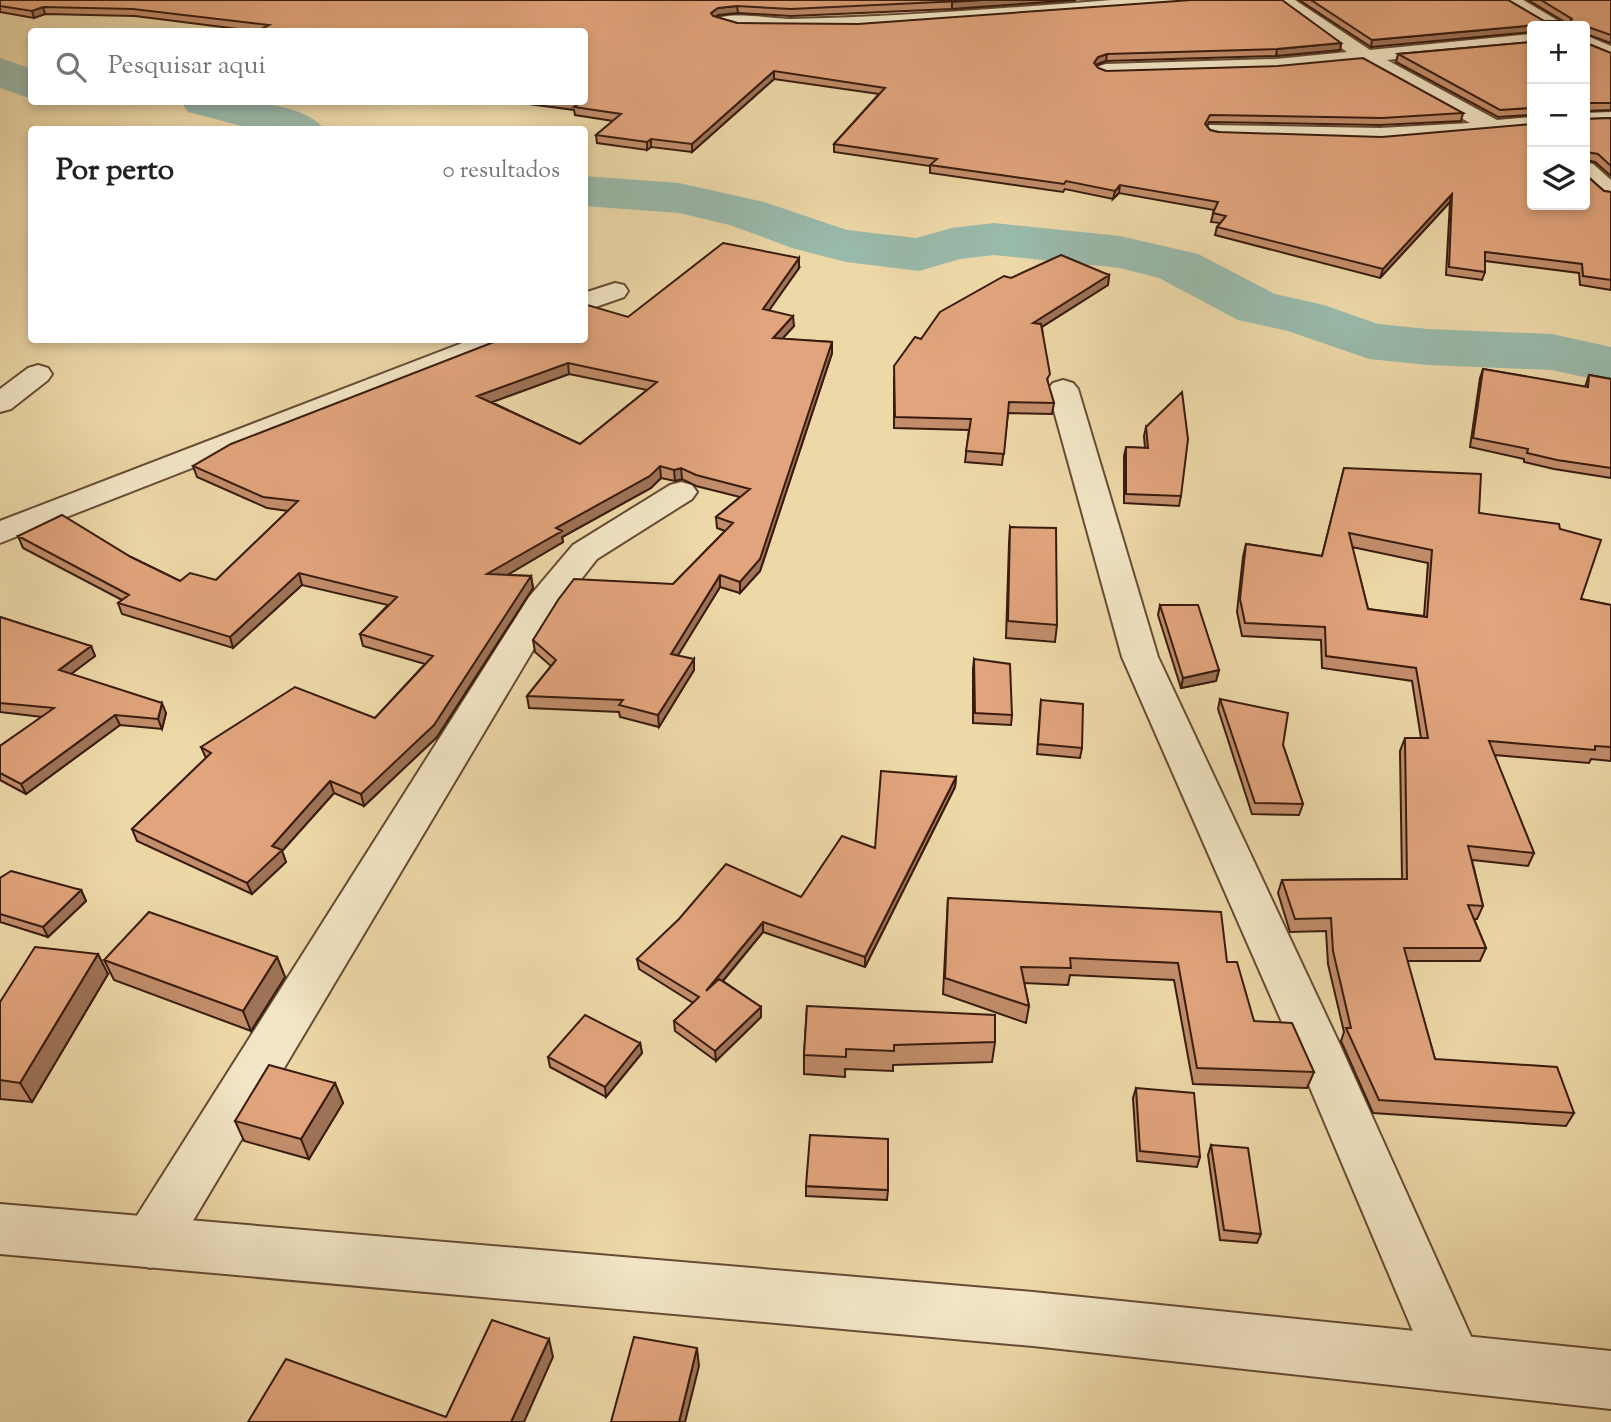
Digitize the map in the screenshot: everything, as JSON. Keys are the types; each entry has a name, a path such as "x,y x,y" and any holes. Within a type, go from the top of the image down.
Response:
{"street":[{"path":"723,21 822,24 1060,5 1189,0"},
{"path":"1283,0 1367,57 1494,127"},
{"path":"1509,0 1548,21"},
{"path":"1590,34 1611,32"},
{"path":"1106,70 1240,66 1367,57 1527,41"},
{"path":"1590,44 1611,54"},
{"path":"1590,119 1611,118"},
{"path":"1217,130 1380,135 1527,126"},
{"path":"1590,173 1611,192"},
{"path":"588,301 615,291"},
{"path":"0,533 486,343"},
{"path":"0,403 38,374"},
{"path":"1063,389 1140,657 1316,1045 1454,1362"},
{"path":"150,1243 542,605 585,552 681,492"},
{"path":"0,1228 1033,1319 1611,1380"}],"building":[{"path":"0,0 982,0 791,9 737,6 718,8 711,13 737,23 858,24 1191,0 1282,0 1341,43 1277,49 1107,54 1098,57 1094,63 1106,71 1278,66 1363,58 1463,113 1382,118 1210,115 1205,124 1210,130 1218,132 1382,137 1527,124 1527,210 1590,210 1590,179 1604,191 1611,192 1611,280 1583,276 1582,264 1485,252 1485,272 1449,267 1452,194 1383,269 1217,227 1226,216 1213,213 1218,202 1120,185 1115,191 1066,181 1064,184 930,165 937,159 834,144 885,88 774,71 692,144 651,139 647,142 596,135 621,114 574,107 588,105 588,28 263,28 269,25 133,9 43,7 32,11 0,6"},
{"path":"1311,0 1508,0 1544,21 1527,21 1527,26 1372,40"},
{"path":"1541,0 1611,0 1611,35 1590,28 1590,21 1570,21 1572,19"},
{"path":"1527,42 1527,108 1500,110 1398,54"},
{"path":"1590,45 1611,53 1611,103 1590,103"},
{"path":"1611,118 1611,166 1598,154 1590,153 1590,119"},
{"path":"723,243 799,258 763,309 793,316 773,338 832,342 760,559 740,582 720,575 671,654 694,659 658,715 619,705 623,700 527,696 556,660 533,640 574,579 673,584 733,523 716,517 750,489 696,475 681,468 674,470 660,466 650,476 556,528 562,531 487,574 531,576 434,725 361,794 330,781 272,846 282,850 247,883 132,829 211,753 201,747 295,687 375,718 433,656 360,634 397,597 299,573 230,637 118,603 129,595 18,536 62,515 131,557 180,581 190,573 216,580 298,501 263,497 193,466 231,444 491,343 588,343 588,305 628,317","holes":["568,363 657,382 580,444 477,396"]},
{"path":"1061,255 1109,275 1033,323 1041,324 1050,374 1047,379 1054,403 1009,402 1004,454 966,451 971,419 895,417 894,366 915,337 921,339 940,312 1004,276 1011,278"},
{"path":"1483,369 1588,387 1589,375 1611,379 1611,468 1557,460 1527,453 1528,449 1473,438"},
{"path":"1182,392 1188,439 1181,496 1126,494 1126,447 1148,448 1146,427"},
{"path":"1344,468 1481,474 1479,513 1559,524 1560,529 1601,540 1581,599 1611,605 1611,747 1595,746 1595,750 1489,741 1534,853 1468,846 1483,906 1468,905 1486,948 1404,948 1435,1059 1557,1067 1574,1113 1379,1100 1346,1028 1351,1028 1333,951 1331,918 1295,919 1282,880 1407,879 1405,738 1428,738 1416,668 1326,656 1325,627 1245,623 1240,599 1246,544 1322,556","holes":["1349,533 1432,550 1427,617 1368,609"]},
{"path":"1010,527 1056,528 1057,625 1008,621"},
{"path":"1160,605 1198,605 1219,670 1183,678"},
{"path":"0,617 91,646 59,670 162,703 158,719 115,715 21,784 0,773 0,746 54,708 0,703"},
{"path":"974,659 1010,664 1012,715 975,713"},
{"path":"1220,699 1288,713 1283,745 1303,804 1255,803"},
{"path":"1041,700 1083,704 1082,748 1038,744"},
{"path":"881,771 956,777 865,957 763,922 706,991 719,979 761,1007 715,1051 674,1021 699,997 637,959 679,919 726,864 801,897 842,836 875,848"},
{"path":"11,871 81,890 43,927 0,914 0,878"},
{"path":"948,898 1221,912 1227,962 1237,962 1254,1021 1292,1023 1314,1072 1197,1068 1178,963 1070,958 1071,968 1021,967 1029,1006 945,978"},
{"path":"149,912 277,957 243,1011 104,960"},
{"path":"35,947 98,954 20,1083 0,1080 0,1002"},
{"path":"807,1006 995,1015 995,1042 894,1045 894,1051 846,1049 846,1057 804,1055"},
{"path":"585,1015 640,1043 605,1087 548,1057"},
{"path":"269,1065 335,1083 301,1139 235,1121"},
{"path":"1136,1088 1194,1093 1200,1157 1140,1151"},
{"path":"810,1135 888,1139 888,1190 806,1186"},
{"path":"1211,1145 1248,1148 1261,1234 1224,1230"},
{"path":"492,1320 549,1339 511,1422 248,1422 286,1359 446,1417"},
{"path":"634,1337 697,1348 679,1422 611,1422"}],"waterway":[{"path":"0,71 28,84"},
{"path":"217,105 257,114 291,126"},
{"path":"588,191 679,198 746,213 811,237 846,246 919,255 952,244 994,239 1120,252 1178,266 1258,308 1303,317 1369,341 1428,347 1552,352 1611,365"}]}
